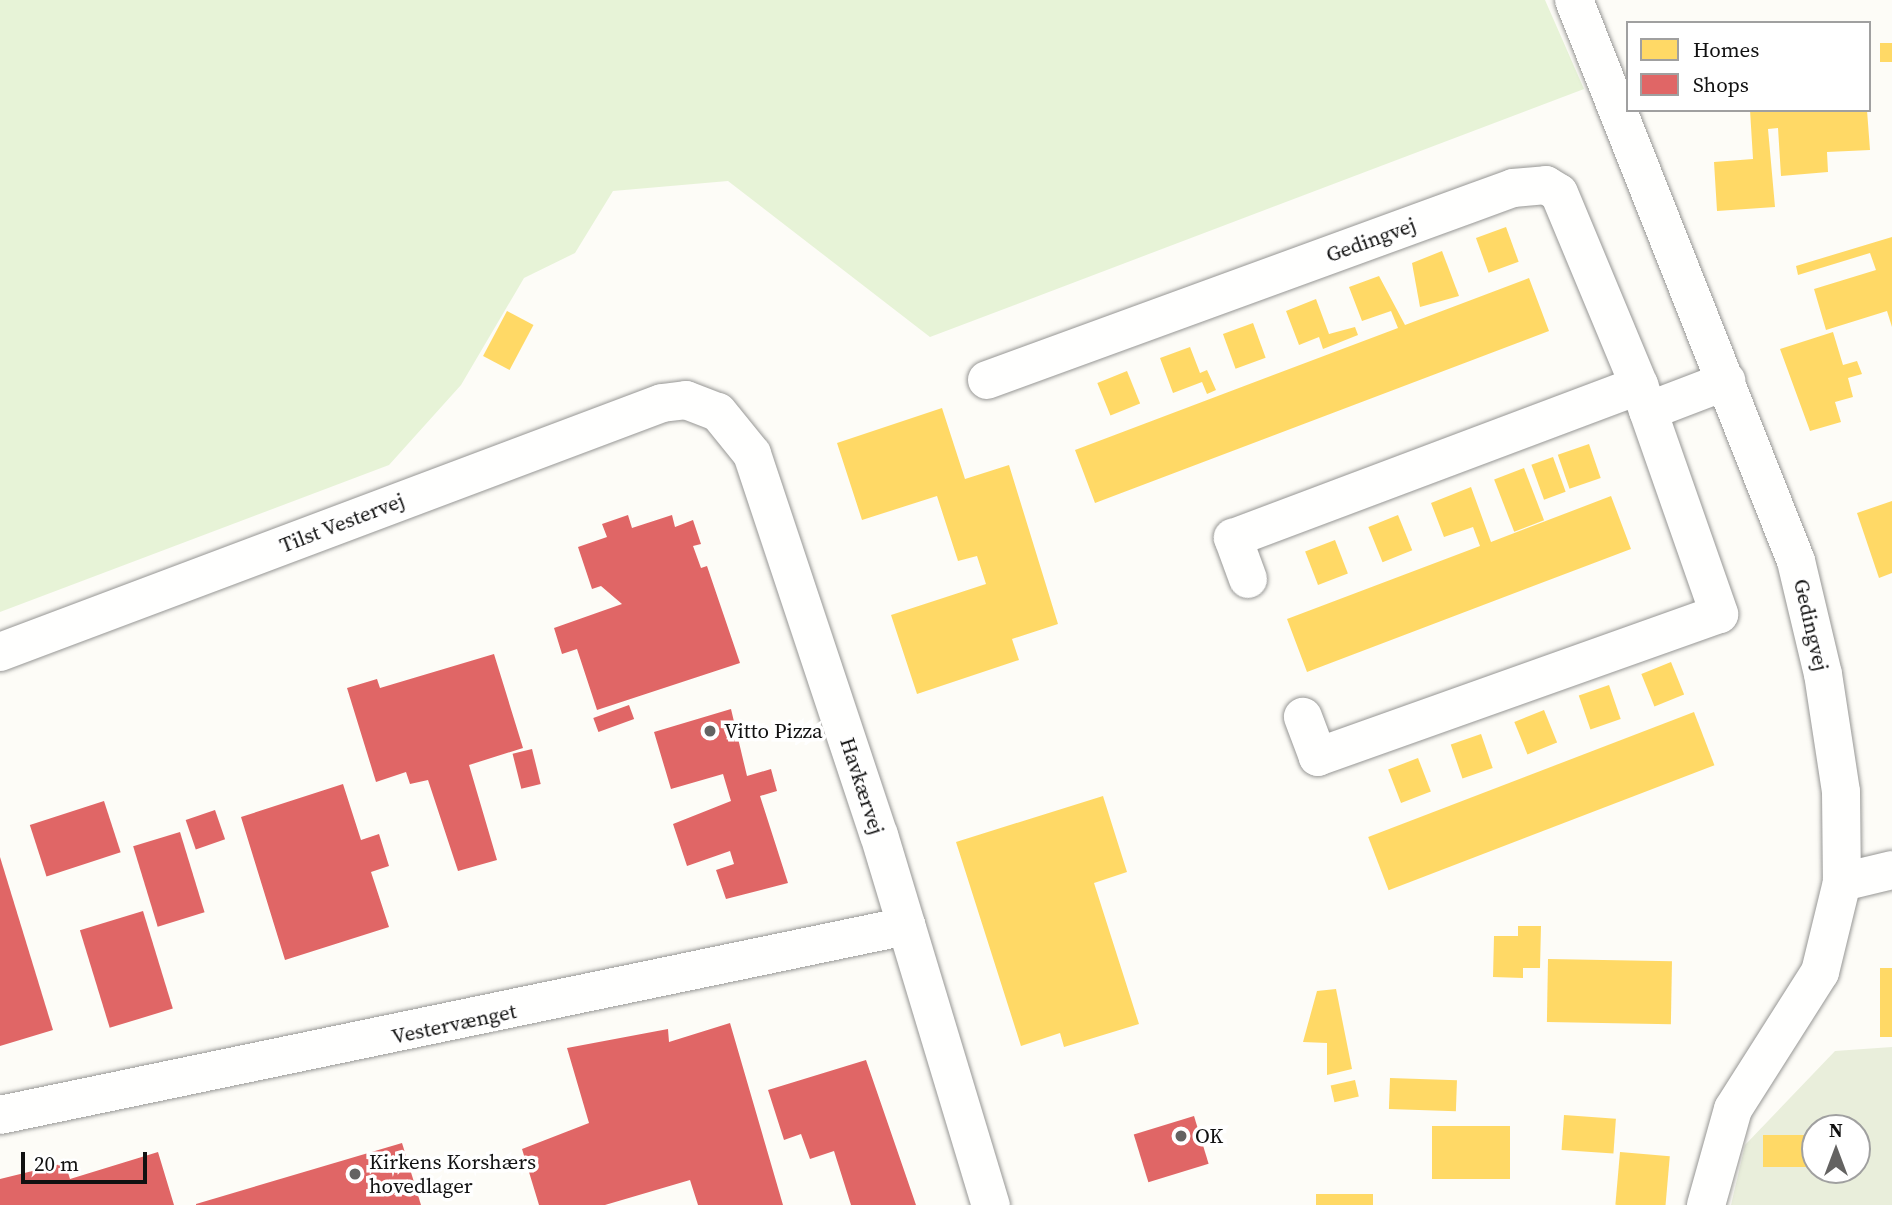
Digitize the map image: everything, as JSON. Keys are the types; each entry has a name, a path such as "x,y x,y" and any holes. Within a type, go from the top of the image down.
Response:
{"street":[{"name":"Gedingvej","path":"1574,0 1796,561 1823,674 1841,792 1842,882 1820,972 1733,1109 1710,1173 1706,1205"},
{"name":"Gedingvej","path":"987,380 1530,184 1559,193 1643,398 1719,614 1318,757 1303,717"},
{"path":"1248,579 1233,538 1643,398 1726,381"},
{"name":"Tilst Vestervej","path":"0,652 662,403 686,400"},
{"name":"Havkærvej","path":"686,400 731,421 752,454 906,926 990,1205"},
{"path":"1842,882 1892,870"},
{"name":"Vestervænget","path":"0,1115 906,926"}],"green space":[{"path":"0,0 1545,0 1584,89 930,337 728,181 613,191 575,253 524,278 461,385 389,465 0,612"},
{"path":"1892,1047 1892,1205 1731,1205 1745,1145 1835,1051"}],"building: Homes":[{"path":"1880,43 1892,43 1892,62 1880,62"},
{"path":"1750,112 1867,112 1870,150 1827,152 1828,172 1781,176 1778,128 1768,129 1775,207 1717,211 1714,162 1753,159"},
{"path":"1506,227 1519,262 1489,273 1476,238"},
{"path":"1892,237 1892,327 1887,311 1826,330 1814,289 1876,270 1870,253 1798,275 1796,266"},
{"path":"1442,251 1459,296 1420,307 1412,263"},
{"path":"1379,276 1405,325 1529,278 1549,331 1095,503 1075,450 1398,328 1391,311 1362,321 1349,287"},
{"path":"1316,299 1329,334 1355,327 1358,335 1323,349 1319,337 1299,345 1286,311"},
{"path":"507,311 533,325 510,370 483,356"},
{"path":"1253,323 1266,358 1236,369 1223,334"},
{"path":"1833,332 1843,365 1857,361 1862,374 1848,378 1853,397 1835,402 1841,422 1810,431 1780,349"},
{"path":"1190,347 1200,373 1207,370 1216,390 1207,394 1202,382 1173,393 1160,358"},
{"path":"1127,371 1140,403 1110,415 1097,383"},
{"path":"942,408 965,479 1009,465 1058,624 1012,639 1019,660 917,694 891,615 986,584 977,556 958,561 937,496 862,520 837,443"},
{"path":"1589,444 1601,478 1570,489 1558,455"},
{"path":"1553,457 1566,492 1544,500 1531,465"},
{"path":"1524,468 1544,520 1514,532 1494,479"},
{"path":"1471,487 1491,542 1611,496 1631,549 1307,672 1287,619 1480,546 1473,527 1444,537 1431,503"},
{"path":"1892,501 1892,573 1879,578 1857,513"},
{"path":"1398,515 1412,550 1383,562 1368,527"},
{"path":"1335,540 1348,574 1318,585 1305,551"},
{"path":"1671,662 1684,694 1654,706 1641,674"},
{"path":"1609,685 1621,719 1590,729 1579,695"},
{"path":"1544,710 1557,742 1527,754 1514,722"},
{"path":"1694,712 1714,765 1389,890 1368,837"},
{"path":"1481,734 1493,768 1462,778 1451,744"},
{"path":"1418,758 1431,792 1401,803 1388,769"},
{"path":"1103,796 1127,872 1094,883 1139,1024 1064,1047 1060,1033 1021,1046 956,842"},
{"path":"1518,926 1541,926 1540,968 1523,968 1523,978 1493,977 1494,936 1518,936"},
{"path":"1548,959 1672,961 1671,1024 1547,1022"},
{"path":"1880,968 1892,968 1892,1037 1880,1037"},
{"path":"1336,989 1352,1069 1327,1075 1327,1043 1303,1042 1317,991"},
{"path":"1390,1078 1457,1080 1456,1111 1389,1109"},
{"path":"1355,1080 1359,1097 1334,1102 1331,1086"},
{"path":"1564,1115 1616,1119 1613,1154 1562,1150"},
{"path":"1432,1126 1510,1126 1510,1179 1432,1179"},
{"path":"1763,1135 1801,1135 1801,1167 1763,1167"},
{"path":"1620,1152 1670,1156 1666,1205 1615,1205"},
{"path":"1316,1194 1373,1194 1373,1205 1316,1205"}],"building: Shops":[{"path":"628,515 632,528 672,515 675,527 693,520 701,544 693,546 701,568 707,566 740,663 597,710 577,649 562,654 554,628 622,604 601,586 592,589 578,547 607,537 602,524"},
{"path":"494,654 523,748 469,765 497,860 458,871 428,780 410,784 406,772 376,782 347,688 377,679 380,688"},
{"path":"629,705 634,719 598,732 593,718"},
{"path":"731,709 747,776 771,769 777,791 760,796 788,883 726,899 716,870 734,864 730,851 687,866 673,824 731,801 723,774 671,789 654,732"},
{"path":"532,749 541,784 521,789 513,754"},
{"path":"343,784 361,840 379,834 389,866 371,872 389,927 285,960 241,817"},
{"path":"104,801 121,852 47,876 30,825"},
{"path":"215,810 225,839 196,849 186,820"},
{"path":"180,832 205,912 158,927 133,846"},
{"path":"0,857 53,1030 0,1046"},
{"path":"143,911 173,1009 110,1028 80,930"},
{"path":"730,1023 783,1205 698,1205 690,1180 605,1205 539,1205 522,1149 589,1123 567,1048 668,1029 669,1042"},
{"path":"866,1060 916,1205 851,1205 834,1151 810,1159 801,1134 784,1140 768,1090"},
{"path":"1194,1116 1209,1164 1148,1182 1134,1134"},
{"name":"Kirkens Korshærs hovedlager","path":"402,1143 421,1205 196,1205 196,1204"},
{"path":"158,1152 174,1205 0,1205 0,1179 65,1163 70,1179"}],"place":[{"name":"Vitto Pizza","path":"710,731"},
{"name":"OK","path":"1181,1136"},
{"name":"Kirkens Korshærs hovedlager","path":"355,1174"}]}
